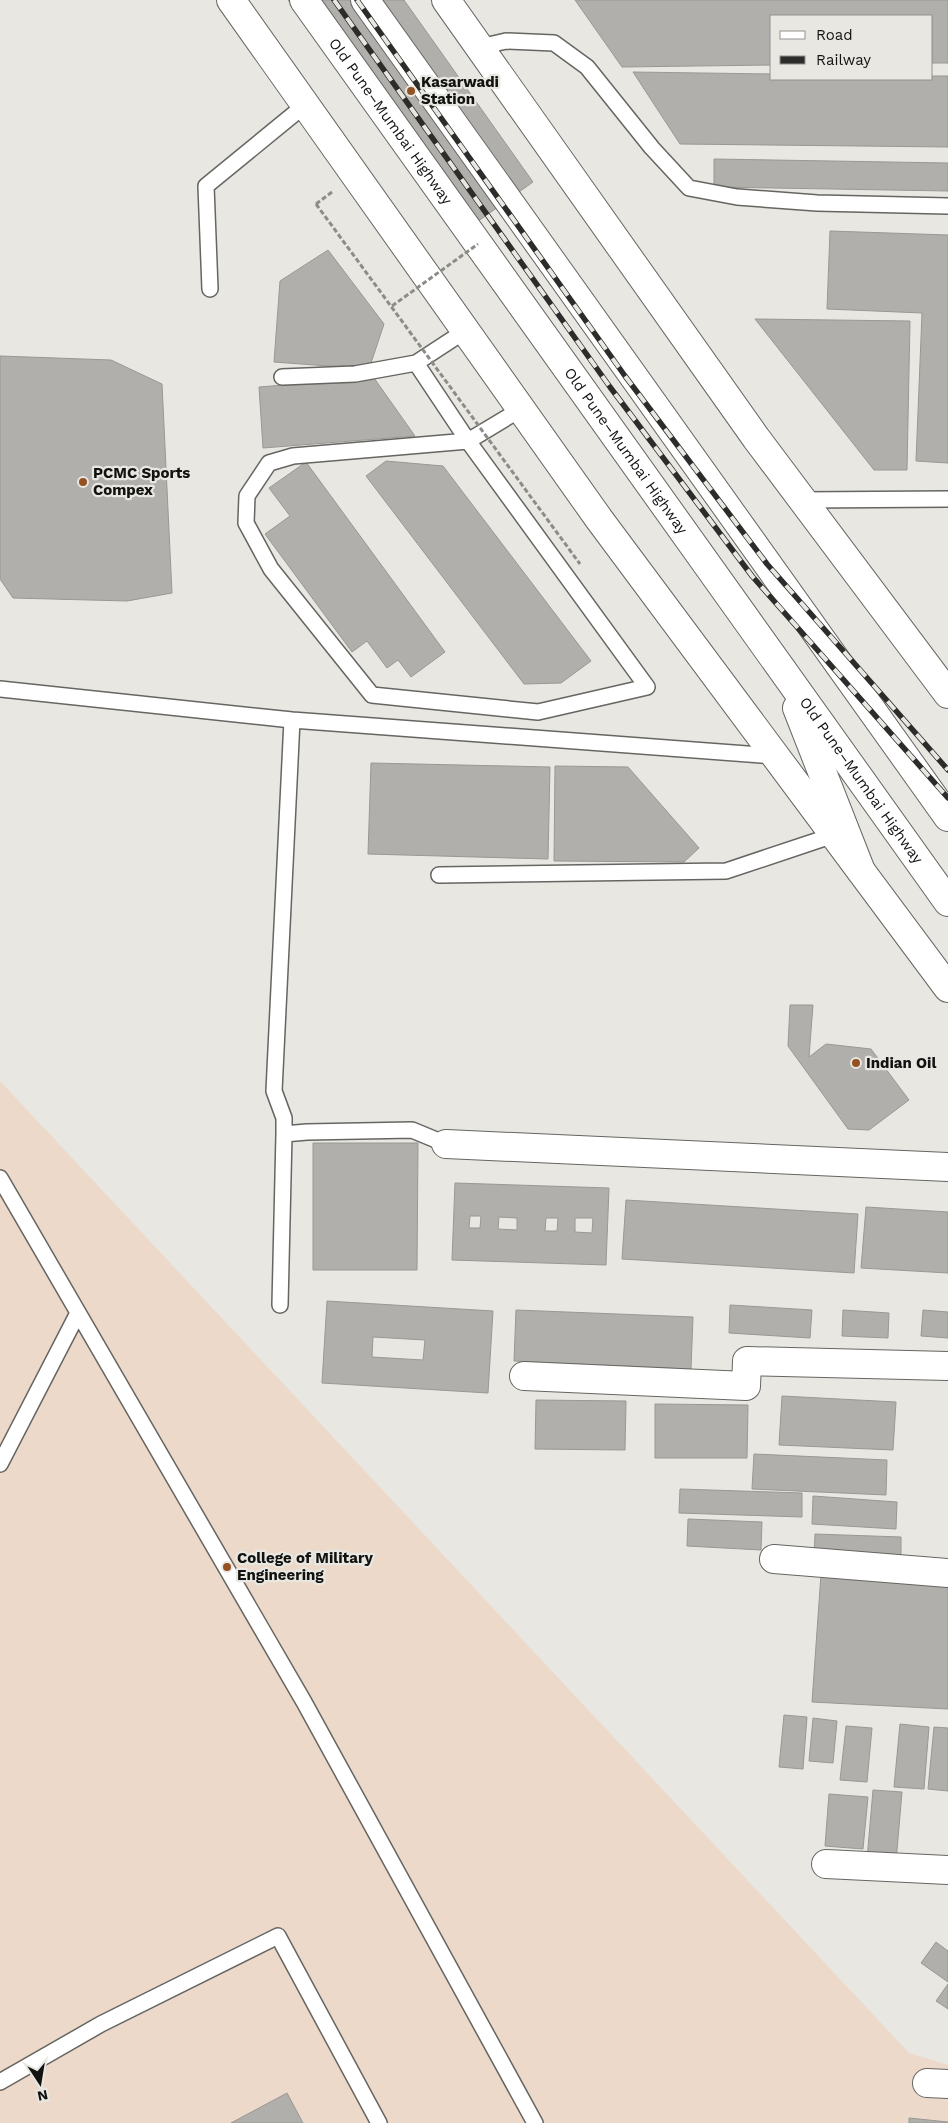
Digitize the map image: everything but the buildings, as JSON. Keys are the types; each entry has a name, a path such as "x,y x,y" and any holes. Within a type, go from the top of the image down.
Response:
{"main road":[{"path":"231,0 604,526 948,988"},
{"name":"Old Pune–Mumbai Highway","path":"304,0 948,902"},
{"path":"365,0 948,816"},
{"path":"446,0 756,438 948,694"},
{"path":"781,669 861,872"},
{"path":"446,1144 948,1167"},
{"path":"524,1376 746,1386 747,1361 948,1366"},
{"path":"774,1558 948,1573"},
{"path":"826,1864 948,1870"}],"lane":[{"path":"480,47 506,41 554,43 587,67 652,148 689,188 737,197 817,203 948,206"},
{"path":"210,289 206,186 305,105"},
{"path":"282,377 355,374 416,362 465,331"},
{"path":"416,362 468,441 647,687 538,712 372,694 271,570 246,523 247,496 269,463 293,456 468,441 521,408"},
{"path":"802,500 948,499"},
{"path":"0,689 292,720 775,756"},
{"path":"280,1305 284,1118 274,1091 292,720"},
{"path":"439,875 726,871 834,835"},
{"path":"284,1134 412,1130 446,1144"},
{"path":"0,1178 304,1702 535,2123"},
{"path":"0,1464 78,1313"},
{"path":"0,2082 101,2024 278,1936 378,2123"}],"path":[{"path":"316,204 580,564"},
{"path":"392,306 478,244"}],"shaded area":[{"name":"College of Military Engineering","path":"0,1081 909,2053 948,2065 948,2123 0,2123"}],"railway":[{"path":"334,0 610,387 752,576 948,798"},
{"path":"357,0 625,376 767,564 948,770"}],"place":[{"name":"Kasarwadi Station","path":"411,91"},
{"name":"PCMC Sports Compex","path":"83,482"},
{"name":"Indian Oil","path":"856,1063"},
{"name":"College of Military Engineering","path":"227,1567"}]}
